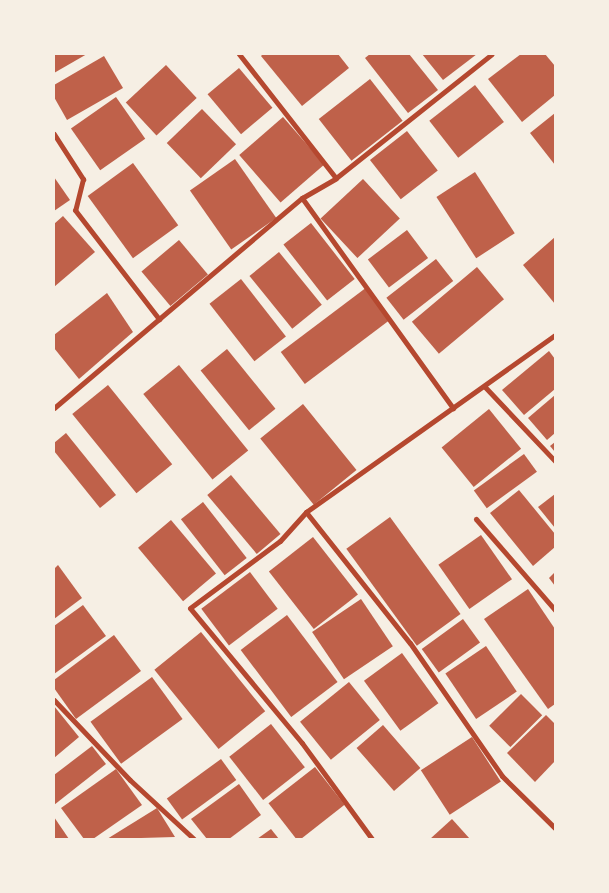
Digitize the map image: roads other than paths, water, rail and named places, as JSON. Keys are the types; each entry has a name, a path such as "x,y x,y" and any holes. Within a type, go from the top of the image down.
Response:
{"street":[{"path":"239,54 336,178"},
{"path":"54,408 302,198 336,178 492,54"},
{"path":"54,134 83,179 76,210 159,319"},
{"path":"302,198 453,408"},
{"path":"372,839 302,743 190,608 280,541 306,512 485,387 555,335"},
{"path":"485,387 555,461"},
{"path":"306,512 410,643 502,776 555,828"},
{"path":"476,519 555,610"},
{"path":"54,700 130,780 194,839"}]}
